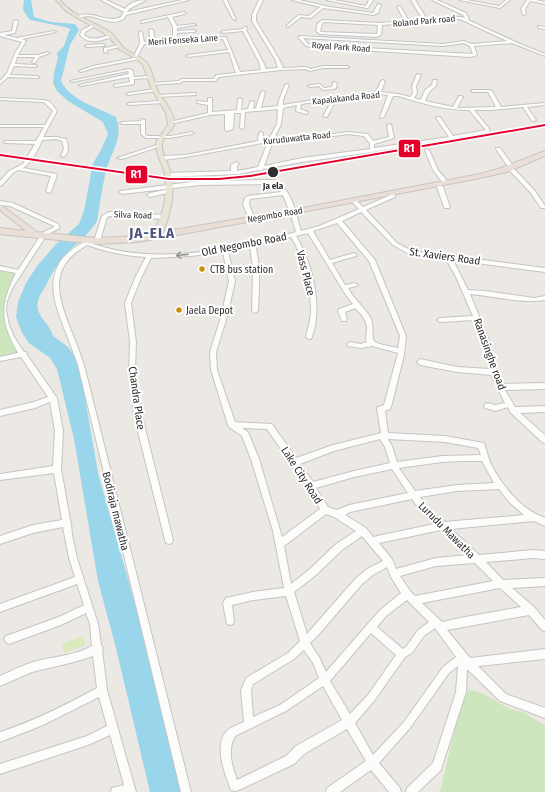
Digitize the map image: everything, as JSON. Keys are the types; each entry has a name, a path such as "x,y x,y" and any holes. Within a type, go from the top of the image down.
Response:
{"highway":[{"name":"Negombo Road","path":"512,169 545,153"},
{"name":"Negombo Road","path":"357,204 512,169 545,157"},
{"name":"Negombo Road","path":"0,230 16,234 114,245 137,243 293,214 357,204 443,184"},
{"path":"0,206 11,218 42,237"},
{"name":"Negombo Road","path":"88,242 126,240 158,236 252,219 293,214"},
{"path":"0,230 8,226 11,218"},
{"path":"11,218 16,234"},
{"name":"Negombo Road","path":"0,235 16,234"}],"main road":[{"path":"58,0 64,8 111,36 124,51 137,57 146,65 155,90 170,118 172,123 161,137 159,146 168,175 170,189 168,206 163,217 158,236"}],"street":[{"path":"103,0 125,12 187,0"},
{"path":"78,17 89,14 115,21 122,19 131,4 142,0"},
{"path":"224,0 235,19"},
{"path":"261,0 254,16 254,21 277,59 281,69"},
{"path":"294,0 374,14 376,13 379,5"},
{"path":"328,0 343,1 367,7 371,0"},
{"path":"413,0 425,20"},
{"path":"434,0 465,14 467,20 512,42 545,55"},
{"path":"461,0 500,7 508,0"},
{"path":"524,14 523,9 530,0 545,3"},
{"path":"288,26 300,16 310,16 323,6"},
{"path":"399,7 408,23"},
{"path":"142,22 184,13"},
{"path":"169,16 175,27 175,40"},
{"name":"Roland Park road","path":"380,24 379,35 369,36 320,33 318,31 321,22 380,24 461,18 467,20"},
{"path":"0,34 14,32 16,21"},
{"path":"94,25 83,31 82,36 85,39 91,41 111,36"},
{"path":"175,27 194,25"},
{"path":"539,27 545,28"},
{"path":"225,38 222,30 245,29 264,71"},
{"path":"151,30 153,42"},
{"path":"176,32 194,31"},
{"path":"17,39 54,32"},
{"path":"140,32 142,43"},
{"path":"0,34 24,41 16,56 14,66 9,76 0,83"},
{"name":"Royal Park Road","path":"472,45 475,50 475,55 310,46 300,37 443,45 464,42 472,45 512,42"},
{"name":"Meril Fonseka Lane","path":"137,57 142,43 225,38 239,74"},
{"path":"342,48 344,39"},
{"path":"404,42 404,52"},
{"path":"451,43 456,54"},
{"path":"87,46 104,48 119,46"},
{"path":"188,56 229,51"},
{"path":"16,56 38,56 48,53"},
{"path":"14,66 34,64 38,56"},
{"path":"81,71 137,57"},
{"path":"128,94 155,90 184,82 215,80 218,76 281,69 306,68 310,70 323,67 347,67"},
{"path":"72,81 130,70 132,83 116,86"},
{"path":"411,99 415,93 414,86 418,75"},
{"path":"9,76 37,77"},
{"path":"81,85 132,77 150,77"},
{"path":"422,102 427,91 434,86 435,80"},
{"path":"378,93 382,81"},
{"path":"310,86 320,85 323,88 335,87 335,83"},
{"path":"260,169 271,140 280,124 283,95 287,85"},
{"path":"325,99 326,88"},
{"path":"155,90 194,94"},
{"path":"473,91 490,91 499,108"},
{"path":"258,110 263,92"},
{"name":"Kapalakanda Road","path":"172,123 210,114 258,110 331,98 378,93 391,94 454,109 471,110 545,104"},
{"path":"382,117 391,94"},
{"path":"454,109 461,97"},
{"path":"325,116 332,104 331,98"},
{"path":"0,99 40,100 48,103 55,110 29,160 19,169 11,172 0,184"},
{"path":"240,99 242,128"},
{"path":"199,102 210,101 210,114"},
{"path":"129,104 161,102"},
{"path":"250,110 252,102"},
{"path":"299,104 298,110 306,114"},
{"path":"524,106 534,120"},
{"path":"168,175 234,172 260,169 302,160 372,151 487,132 488,130 471,110"},
{"path":"229,112 229,130"},
{"path":"438,118 452,138"},
{"path":"122,123 143,121 144,136 161,137 192,133"},
{"path":"372,151 372,142 392,138 389,125"},
{"path":"0,126 47,126"},
{"name":"Kuruduwatta Road","path":"163,158 271,140 297,140 348,133 362,132 372,142"},
{"path":"260,142 261,133"},
{"path":"6,142 40,141 56,138 64,140 66,149 63,156"},
{"path":"212,151 214,144"},
{"path":"120,158 159,146"},
{"path":"498,149 512,169 533,192 543,207"},
{"path":"427,150 443,184 447,207"},
{"path":"234,172 234,165 236,164"},
{"path":"19,169 54,175 49,191"},
{"path":"122,192 170,189 227,182 278,183 284,192 248,198 246,204 252,219"},
{"path":"150,195 170,189"},
{"name":"Vass Place","path":"284,192 289,201 293,214 296,234 307,270 311,290 314,309 309,337"},
{"path":"0,203 10,204 56,224 57,228 42,237 8,290 3,308 11,338 24,354 53,398 58,431 57,469 73,558 89,607 98,648 102,690 131,790 116,792"},
{"name":"Old Negombo Road","path":"88,242 112,252 149,257 176,256 225,250 296,234 338,220 357,204"},
{"name":"St. Xaviers Road","path":"357,204 402,249 411,253 545,270"},
{"name":"Silva Road","path":"88,242 105,216 109,214 163,217"},
{"name":"Lurudu Mawatha","path":"338,220 372,260 403,336 402,351 387,407 381,409 383,436 394,465 422,507 489,570 501,584 530,610 545,627"},
{"path":"308,230 356,305 368,319 370,328 369,338 372,344"},
{"name":"Bodiraja mawatha","path":"88,242 70,253 57,273 56,294 60,313 81,364 186,792"},
{"path":"252,244 257,280 255,311"},
{"path":"225,250 232,281 226,309 213,352 214,370 232,425 245,434 260,474 280,544 283,569 305,643 316,660 324,679 372,763 396,792"},
{"path":"328,262 354,255"},
{"name":"Chandra Place","path":"149,257 138,278 128,303 133,342 132,370 138,416 169,540"},
{"name":"Ranasinghe road","path":"449,259 459,277 477,318 486,341 494,372 500,387 511,407 545,440"},
{"path":"0,268 20,272"},
{"path":"344,287 355,285"},
{"path":"466,292 485,293 534,300 545,298"},
{"path":"344,319 341,310 356,305"},
{"path":"440,320 477,318"},
{"path":"350,344 361,346 372,344 402,351"},
{"path":"0,359 24,354"},
{"path":"420,362 441,368 494,372"},
{"path":"500,387 545,386"},
{"path":"0,413 35,405 53,398"},
{"path":"488,406 495,408 511,407 545,409"},
{"name":"Lake City Road","path":"232,425 270,426 311,486 325,510 337,514 363,531 389,562 394,574 411,597 438,625 466,660 503,698 545,714"},
{"path":"295,462 333,448 383,436 445,439 481,445 488,465 500,486 533,518 545,522"},
{"path":"311,486 356,473 394,465 433,459 486,458"},
{"path":"0,477 57,469"},
{"path":"337,514 349,509 413,495 457,488 500,486"},
{"path":"280,544 325,510"},
{"path":"372,541 442,526 533,518"},
{"path":"0,540 33,529 67,523"},
{"path":"230,620 227,603 229,601 289,591 313,572 339,547 363,531"},
{"path":"394,574 436,562 533,554 545,555"},
{"path":"249,725 246,691 249,681 291,656 305,643 360,581 370,572 389,562"},
{"path":"0,608 79,579"},
{"path":"530,610 438,625 421,633 409,650 402,654 371,698 349,722 300,750 290,760 236,789 226,761 226,746 228,738 232,733 283,708 329,676 372,628 383,613 411,597 501,584 545,582"},
{"path":"9,639 61,621 89,607"},
{"path":"372,628 402,654"},
{"path":"0,681 32,667 76,658 90,653 98,648"},
{"path":"331,792 372,763 407,725 446,670 456,660 545,654"},
{"path":"411,792 438,766 461,692 466,660"},
{"path":"0,736 12,733 76,704 102,690"},
{"path":"0,769 88,740 113,728"}],"green space":[{"path":"0,270 17,274 8,296 6,313 10,330 20,352 15,355 0,357"},
{"path":"83,636 85,645 64,653 62,644"},
{"path":"469,689 484,694 510,709 522,712 545,725 545,792 440,792 460,707"}],"water":[{"path":"24,0 31,0 34,17 51,22 75,24 79,30 70,45 61,81 65,88 78,99 116,117 118,125 118,138 106,171 97,221 91,230 66,254 57,266 40,295 38,310 53,336 68,347 79,363 98,473 141,625 181,792 150,792 116,648 98,581 74,439 57,369 50,358 29,343 22,333 16,317 18,302 26,283 37,266 57,243 79,224 84,211 93,163 108,134 103,122 68,101 57,91 53,83 58,58 57,53 64,46 70,29 30,20 23,10"}],"railway":[{"path":"525,129 545,126"},
{"path":"525,129 530,128"},
{"path":"378,154 525,129"}],"transit line":[{"name":"R1","path":"0,155 169,179 219,179 250,176 545,125"}],"place":[{"name":"Ja ela","path":"273,172"},
{"name":"CTB bus station","path":"202,269"},
{"name":"Jaela Depot","path":"179,310"}],"district":[{"name":"JA-ELA","path":"152,233"}]}
